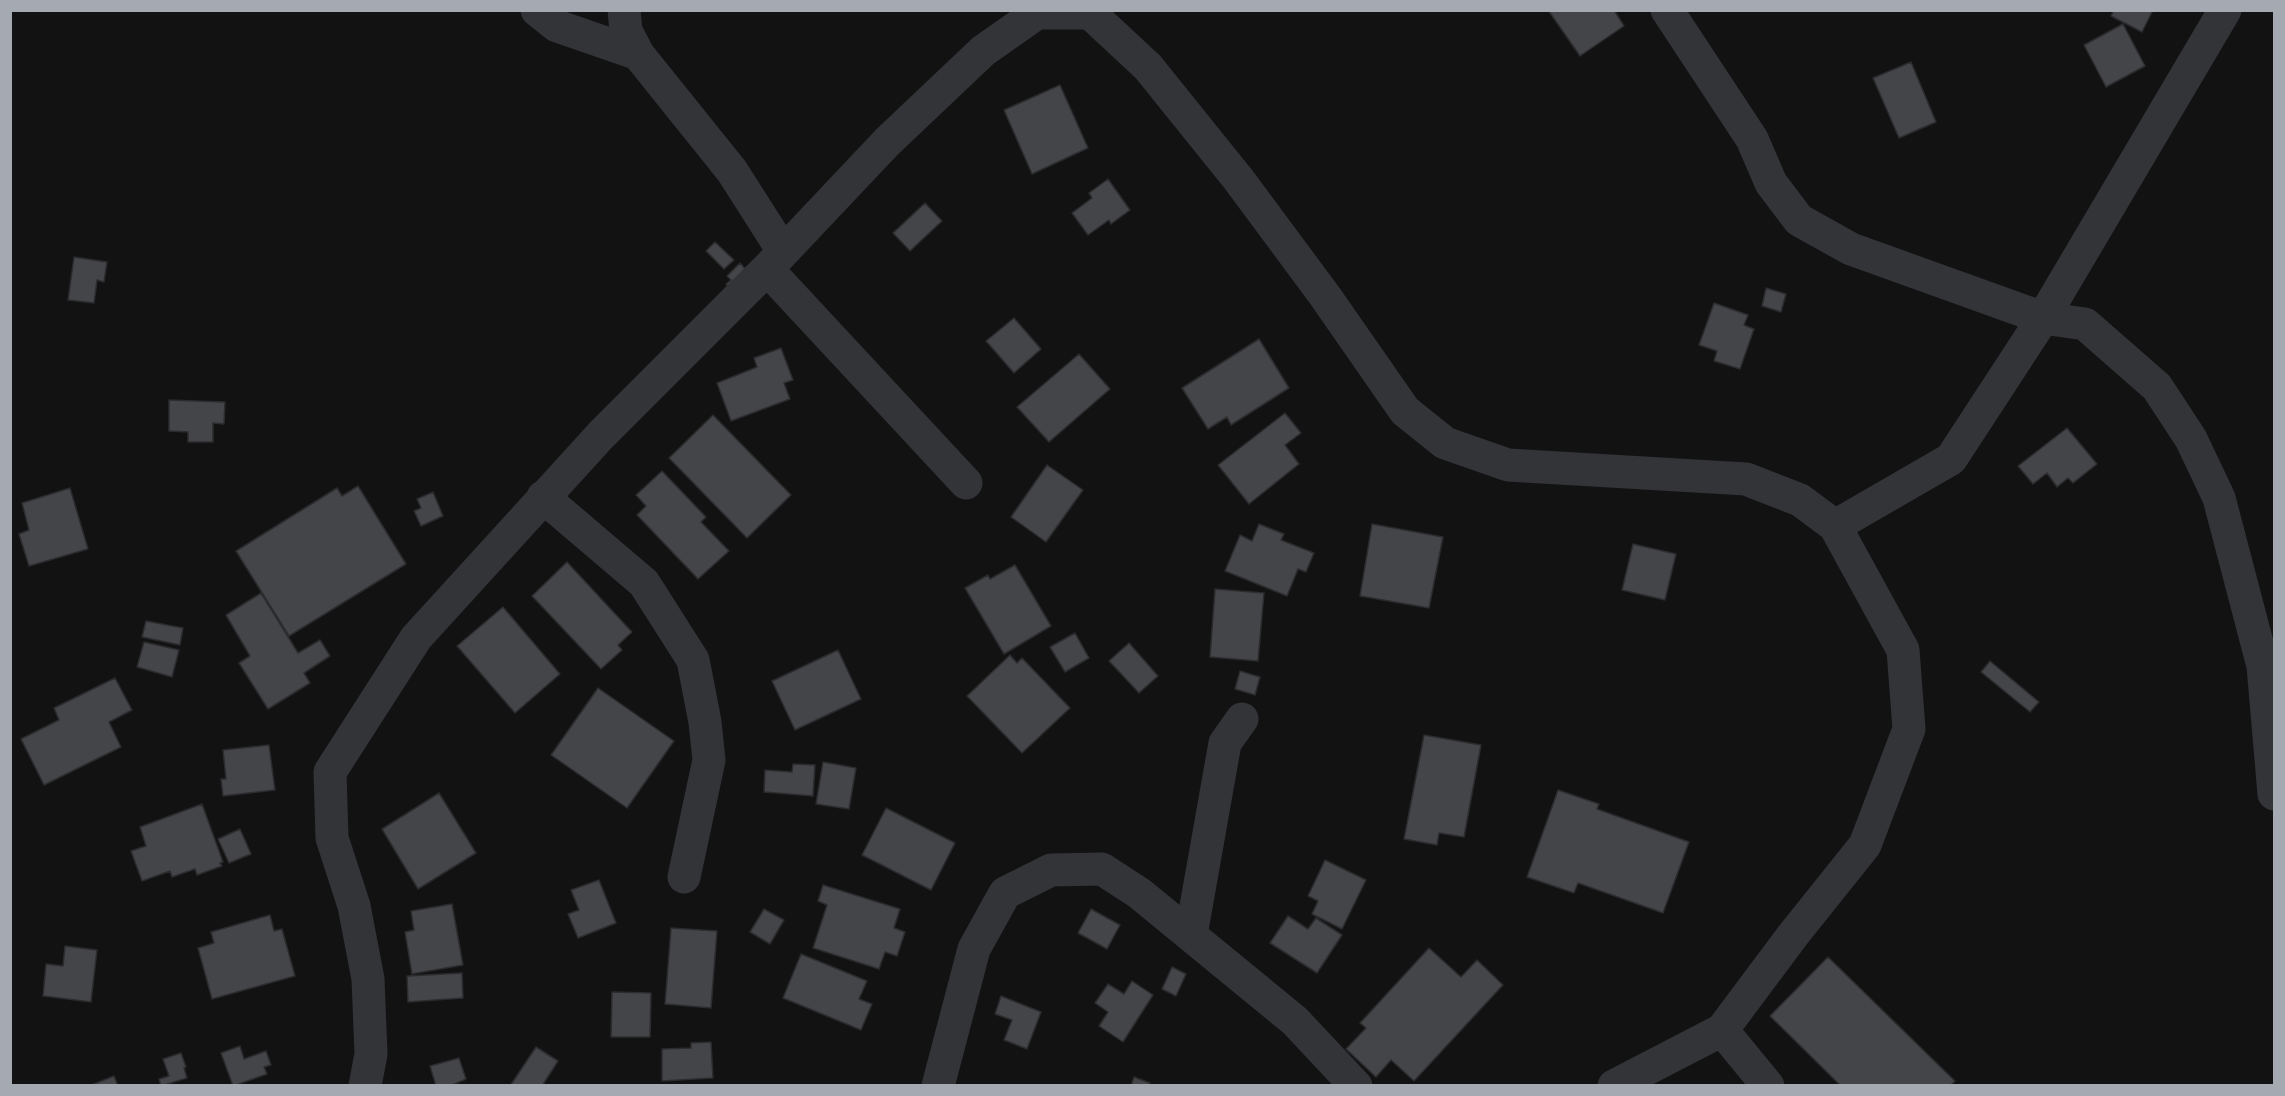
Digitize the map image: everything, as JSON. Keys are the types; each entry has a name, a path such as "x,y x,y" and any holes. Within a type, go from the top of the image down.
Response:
{"street":[{"path":"537,10 557,26 638,54"},
{"path":"624,10 626,31 638,54 732,171 775,260 966,483"},
{"path":"1666,10 1752,139 1771,183 1799,220 1851,249 2043,318 2085,324 2157,387 2191,439 2219,498 2263,666 2274,794"},
{"path":"1835,526 1951,459 2043,318 2225,10"},
{"path":"365,1086 371,1054 368,980 354,906 332,838 330,772 416,638 601,435 775,260 887,142 983,51 1037,13 1090,12 1148,67 1239,180 1325,296 1405,411 1445,443 1508,465 1746,478 1800,500 1835,526 1903,650 1909,729 1865,845 1793,935 1722,1030 1614,1086"},
{"path":"543,497 644,583 693,660 705,722 709,760 684,877"},
{"path":"1191,935 1225,742 1242,719"},
{"path":"938,1086 974,949 1005,893 1051,870 1102,869 1139,893 1295,1021 1356,1086"},
{"path":"1722,1030 1768,1086"}],"building":[{"path":"1548,10 1614,10 1624,26 1580,56"},
{"path":"2114,10 2153,10 2142,32 2111,16"},
{"path":"2123,24 2145,66 2106,87 2084,45"},
{"path":"1911,62 1936,122 1899,138 1873,78"},
{"path":"1060,85 1088,148 1032,174 1004,110"},
{"path":"1108,179 1130,210 1111,224 1109,220 1088,235 1072,213 1092,198 1089,193"},
{"path":"925,203 942,221 910,251 893,233"},
{"path":"715,242 734,260 724,269 706,251"},
{"path":"74,257 107,262 104,282 97,280 94,303 68,300"},
{"path":"740,263 749,273 731,289 726,284 731,280 727,276"},
{"path":"1766,288 1786,294 1781,312 1762,306"},
{"path":"1714,303 1748,315 1744,325 1754,329 1740,369 1714,361 1717,351 1699,345"},
{"path":"1014,318 1041,349 1014,373 986,341"},
{"path":"1259,339 1289,388 1231,425 1227,417 1208,429 1182,388"},
{"path":"781,348 793,380 784,383 790,399 731,421 717,383 757,367 754,358"},
{"path":"1079,354 1110,389 1049,442 1017,407"},
{"path":"169,400 225,402 224,424 213,423 213,442 188,442 188,432 169,431"},
{"path":"1285,413 1301,433 1285,445 1299,464 1249,504 1218,465"},
{"path":"713,415 791,495 747,538 669,458"},
{"path":"2067,428 2097,464 2073,483 2068,478 2057,487 2047,473 2033,484 2018,466"},
{"path":"1047,465 1083,490 1046,542 1011,517"},
{"path":"662,471 706,517 701,522 729,551 698,579 637,515 646,506 636,495"},
{"path":"358,486 406,564 289,636 236,551 337,488 342,496"},
{"path":"70,488 88,549 29,566 19,534 29,530 22,503"},
{"path":"433,492 443,516 421,526 414,511 421,508 417,499"},
{"path":"1259,524 1284,534 1281,540 1314,553 1306,572 1298,569 1287,596 1225,571 1240,535 1252,541"},
{"path":"1372,524 1443,537 1429,608 1360,596"},
{"path":"1633,544 1676,554 1665,600 1622,590"},
{"path":"567,562 632,632 618,645 622,650 601,669 532,596"},
{"path":"1015,565 1051,626 1004,654 965,588 988,575 990,579"},
{"path":"1215,589 1264,593 1258,661 1210,657"},
{"path":"261,593 298,653 320,640 330,656 304,673 310,683 268,709 239,663 250,656 226,615"},
{"path":"503,607 560,674 515,713 457,646"},
{"path":"146,621 183,628 180,645 142,637"},
{"path":"1075,633 1089,658 1065,672 1050,647"},
{"path":"144,642 179,650 172,677 137,667"},
{"path":"1129,643 1158,676 1139,693 1109,661"},
{"path":"838,650 861,699 795,730 772,681"},
{"path":"1010,655 1017,663 1022,658 1070,708 1022,753 967,696"},
{"path":"1990,661 2039,702 2030,712 1981,672"},
{"path":"1240,671 1260,677 1255,695 1235,689"},
{"path":"115,678 132,710 109,722 121,747 44,785 21,739 59,720 54,708"},
{"path":"598,688 674,741 627,808 551,755"},
{"path":"1424,735 1481,745 1464,837 1439,833 1437,845 1404,839"},
{"path":"269,745 275,790 223,796 221,779 226,779 223,750"},
{"path":"823,762 856,768 849,809 816,804"},
{"path":"793,764 815,765 813,796 764,792 765,770 792,772"},
{"path":"1558,790 1599,804 1597,809 1689,842 1663,913 1578,883 1574,893 1527,877"},
{"path":"439,793 476,853 418,889 382,829"},
{"path":"202,804 223,862 220,863 222,866 197,875 195,869 172,877 170,871 142,881 131,851 146,846 140,827"},
{"path":"886,808 955,843 931,890 862,855"},
{"path":"240,829 251,854 229,863 218,839"},
{"path":"1325,860 1366,880 1342,929 1312,914 1318,901 1308,896"},
{"path":"599,880 616,923 578,938 568,914 579,910 571,890"},
{"path":"823,885 900,909 894,928 905,932 897,956 885,952 879,969 813,948 827,905 818,901"},
{"path":"452,904 463,965 412,974 405,932 414,930 411,911"},
{"path":"764,909 784,920 770,944 750,932"},
{"path":"1091,909 1120,925 1107,949 1078,933"},
{"path":"270,915 274,931 282,929 295,976 212,999 198,948 214,943 211,932"},
{"path":"1288,916 1308,929 1316,918 1342,935 1317,973 1270,943"},
{"path":"671,928 717,931 711,1008 665,1004"},
{"path":"65,946 97,950 91,1002 43,996 46,964 63,966"},
{"path":"1429,948 1461,977 1477,960 1503,985 1414,1081 1391,1060 1376,1077 1346,1049 1366,1028 1360,1023"},
{"path":"801,954 867,981 859,999 872,1004 861,1030 783,998"},
{"path":"1828,957 1955,1081 1950,1086 1841,1086 1770,1016"},
{"path":"1172,967 1186,974 1176,996 1162,989"},
{"path":"462,973 463,998 408,1002 407,976"},
{"path":"1132,981 1153,995 1123,1042 1099,1026 1108,1012 1095,1003 1108,984 1124,994"},
{"path":"612,992 651,993 650,1037 611,1037"},
{"path":"1001,996 1041,1012 1027,1049 1004,1040 1012,1020 995,1014"},
{"path":"711,1042 713,1078 662,1081 662,1049 691,1048 691,1043"},
{"path":"240,1046 244,1059 266,1051 271,1065 264,1067 267,1074 233,1086 221,1053"},
{"path":"536,1047 558,1061 542,1086 510,1086"},
{"path":"181,1053 187,1078 161,1086 159,1079 169,1076 163,1059"},
{"path":"459,1058 466,1079 450,1086 436,1086 430,1066"},
{"path":"114,1076 118,1086 89,1086"},
{"path":"1134,1077 1150,1083 1149,1086 1131,1086"}]}
